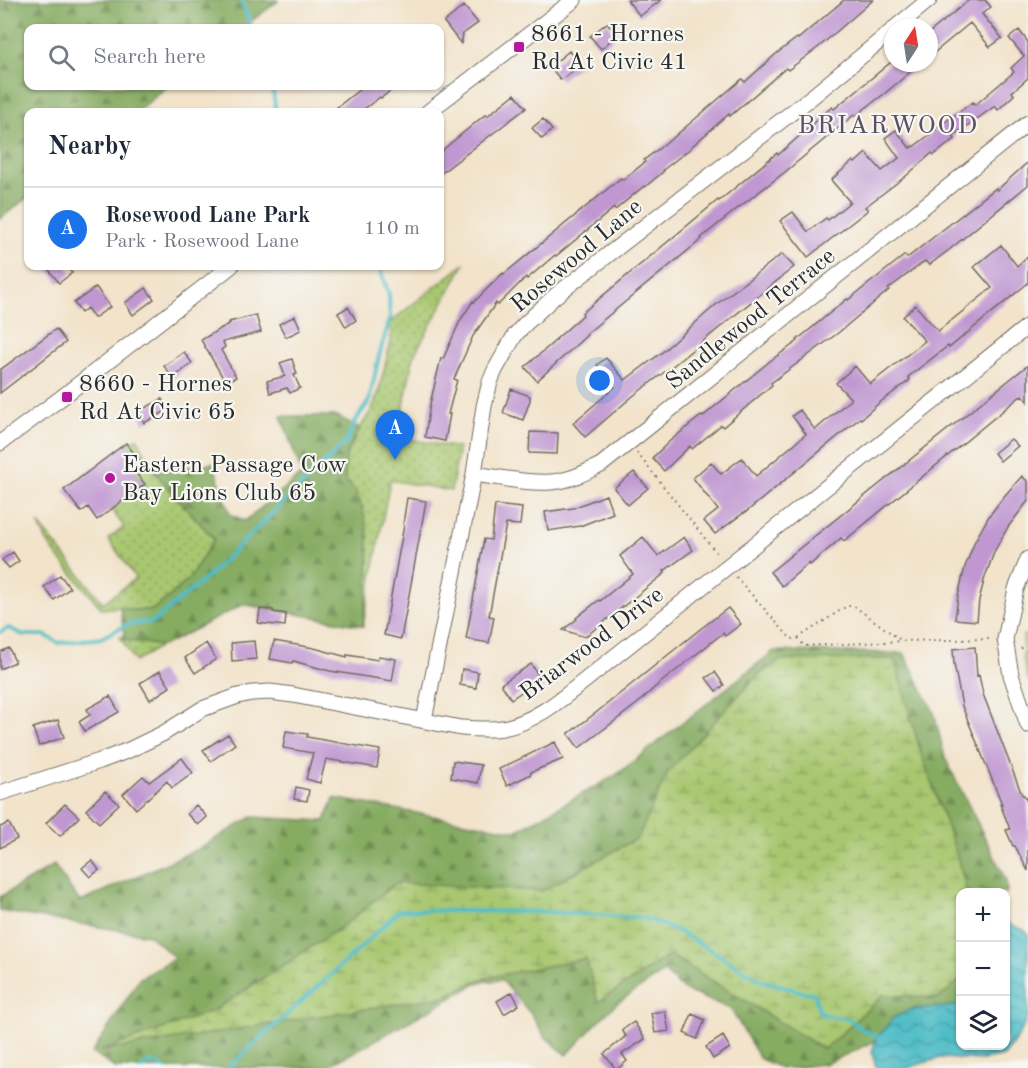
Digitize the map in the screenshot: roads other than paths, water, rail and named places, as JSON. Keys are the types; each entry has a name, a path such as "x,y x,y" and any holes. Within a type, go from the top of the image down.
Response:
{"street":[{"path":"433,108 574,0"},
{"name":"Rosewood Lane","path":"907,18 929,0"},
{"name":"Rosewood Lane","path":"424,720 474,474 484,406 495,370 515,335 555,296 813,96 884,37"},
{"name":"Sandlewood Terrace","path":"474,474 551,482 578,476 601,465 1028,123"},
{"path":"0,443 226,270"},
{"name":"Briarwood Drive","path":"0,793 129,750 164,733 202,710 252,693 293,695 461,728 503,728 534,717 575,689 1028,327"},
{"path":"1028,559 1016,589 1005,639 1011,675 1028,725"}],"water":[{"path":"1010,925 1028,934 1028,1018 1010,1048"},
{"path":"956,1005 956,1050 1008,1050 1004,1056 983,1060 941,1058 907,1068 877,1068 872,1053 875,1041 893,1018 912,1009"}],"waterway":[{"path":"241,0 250,24"},
{"path":"273,90 275,108"},
{"path":"0,632 9,628 23,635 44,635 59,643 101,638 128,624 153,622 206,578 347,441 354,423 369,401 390,318 389,295 380,270"},
{"path":"228,1068 400,910 549,912 644,918 678,931 758,979 802,992 814,993 819,1011 825,1015 849,1019 860,1028 880,1038"},
{"path":"142,1068 149,1062 165,1068"}],"place":[{"name":"8661 - Hornes Rd At Civic 41","path":"519,47"},
{"name":"8660 - Hornes Rd At Civic 65","path":"67,397"},
{"name":"Rosewood Lane Park","path":"395,460"},
{"name":"Eastern Passage Cow Bay Lions Club 65","path":"110,478"}],"district":[{"name":"BRIARWOOD","path":"888,124"}]}
